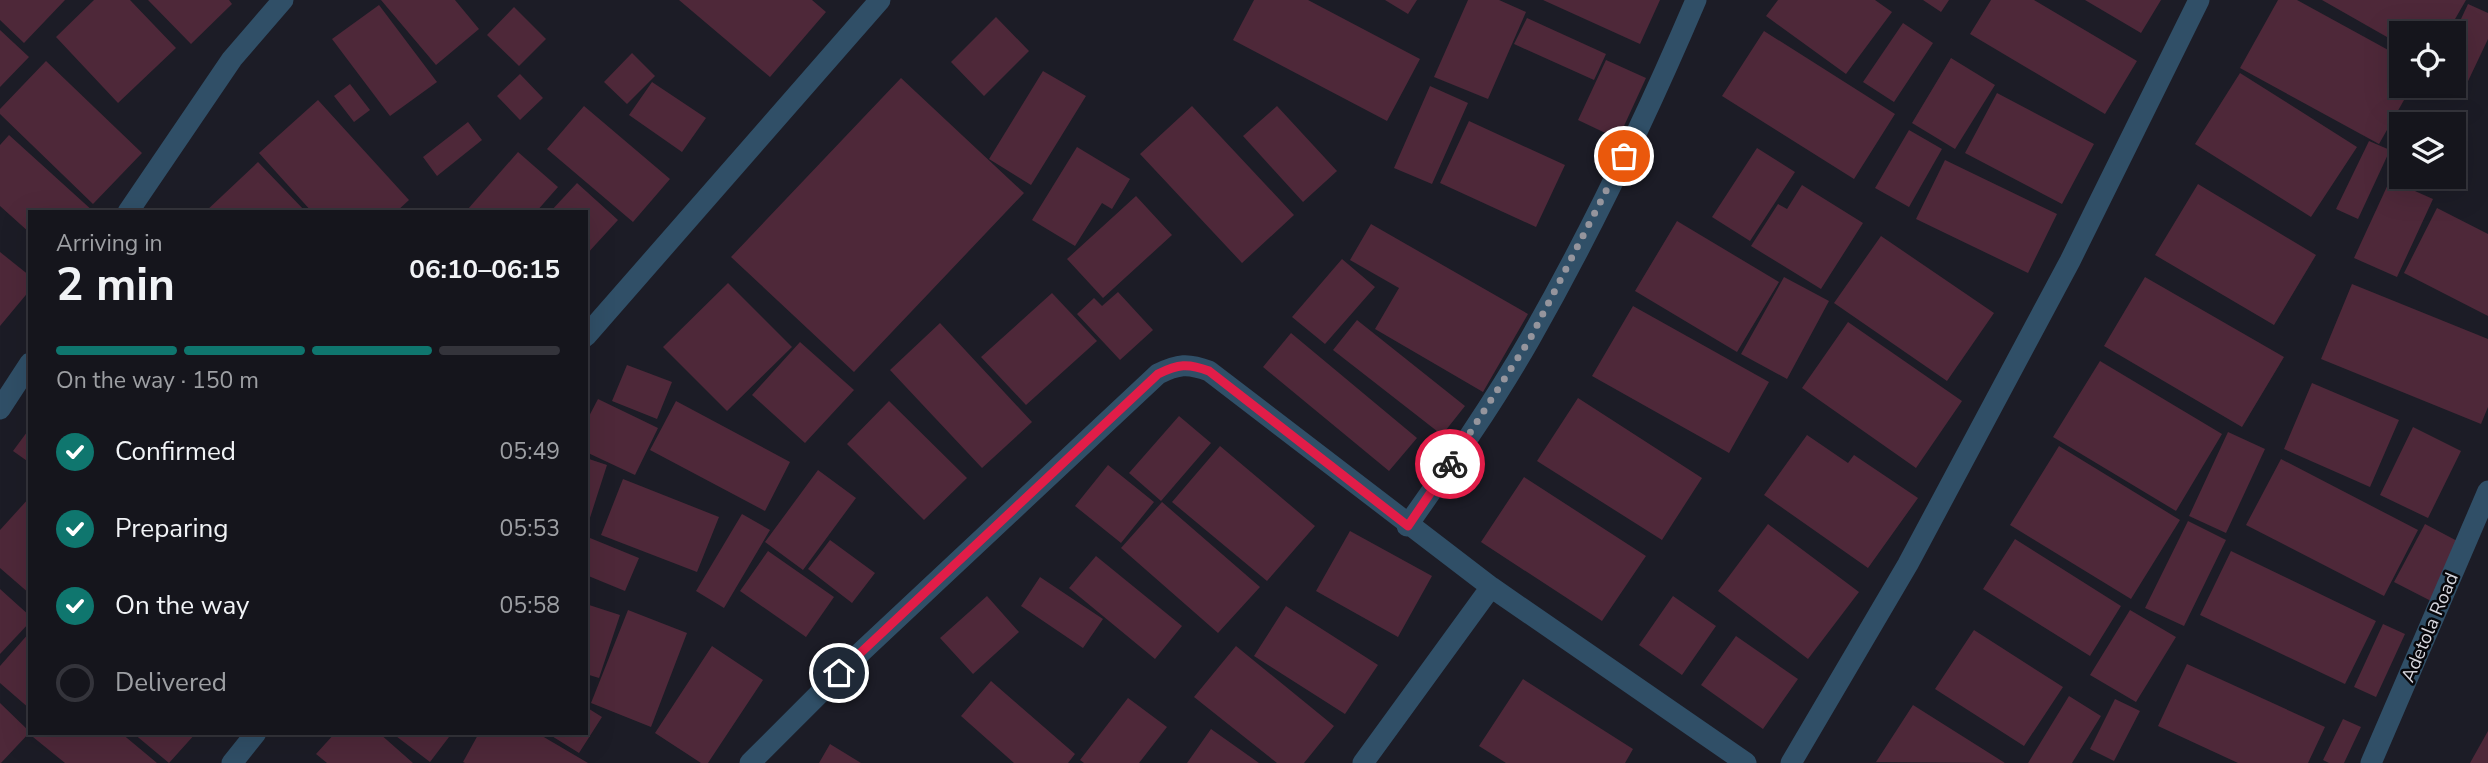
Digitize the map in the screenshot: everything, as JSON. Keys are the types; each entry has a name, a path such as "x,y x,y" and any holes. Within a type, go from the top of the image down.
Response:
{"street":[{"path":"129,210 232,59 284,0"},
{"path":"588,334 880,0"},
{"path":"1408,526 1479,423 1530,339 1660,83 1696,0"},
{"path":"1791,763 1908,564 2057,286 2199,0"},
{"path":"750,763 849,664 1158,374 1176,365 1191,364 1209,371 1491,587 1746,763"},
{"path":"0,409 28,366"},
{"name":"Adetola Road","path":"2371,763 2488,491"},
{"path":"1363,763 1491,587"},
{"path":"232,763 254,735"}],"building":[{"path":"0,0 65,0 24,43 0,20"},
{"path":"94,0 130,0 176,48 118,103 56,37"},
{"path":"148,0 229,0 232,4 191,44"},
{"path":"381,0 455,0 479,29 436,65"},
{"path":"679,0 812,0 826,12 770,77"},
{"path":"1254,0 1308,0 1420,59 1387,121 1233,40"},
{"path":"1385,0 1417,0 1408,14"},
{"path":"1468,0 1499,0 1526,12 1488,99 1434,77"},
{"path":"1543,0 1660,0 1640,44"},
{"path":"1778,0 1875,0 1892,12 1846,74 1766,16"},
{"path":"1923,0 1949,0 1941,12"},
{"path":"1991,0 2034,0 2137,61 2105,114 1970,34"},
{"path":"2085,0 2161,0 2141,33"},
{"path":"2278,0 2297,0 2389,50 2389,98 2405,98 2397,112 2389,112 2389,126 2379,144 2240,68"},
{"path":"2322,0 2466,0 2454,21 2389,21 2389,38"},
{"path":"2468,4 2488,13 2488,39 2466,85 2466,21 2460,21"},
{"path":"379,5 437,82 390,116 332,39"},
{"path":"514,7 546,39 519,66 487,35"},
{"path":"996,17 1029,51 984,96 951,62"},
{"path":"1527,18 1606,54 1594,80 1514,44"},
{"path":"1903,23 1933,43 1894,102 1863,82"},
{"path":"0,30 29,57 0,87"},
{"path":"1764,31 1895,114 1854,179 1722,96"},
{"path":"632,53 655,76 627,104 604,82"},
{"path":"1951,58 1995,85 1955,149 1912,123"},
{"path":"1606,60 1646,78 1618,139 1578,120"},
{"path":"46,61 142,153 93,204 0,114 0,109"},
{"path":"1043,71 1086,96 1031,185 989,159"},
{"path":"2240,73 2357,147 2311,217 2195,144"},
{"path":"520,74 543,98 520,120 497,96"},
{"path":"901,78 1024,193 854,372 731,257"},
{"path":"652,82 706,118 682,152 629,115"},
{"path":"350,84 370,110 354,122 334,96"},
{"path":"1430,86 1468,103 1432,184 1394,168"},
{"path":"1997,93 2094,144 2062,204 1965,153"},
{"path":"318,100 409,200 398,210 310,210 259,153"},
{"path":"584,106 670,179 633,222 547,149"},
{"path":"1192,106 1294,215 1242,263 1140,154"},
{"path":"1277,106 1337,171 1303,202 1243,136"},
{"path":"1469,121 1565,165 1536,227 1440,183"},
{"path":"468,122 482,140 437,176 423,157"},
{"path":"1909,130 1942,149 1909,207 1875,188"},
{"path":"9,135 92,210 28,210 28,231 0,206 0,145"},
{"path":"2369,141 2389,150 2358,219 2336,209"},
{"path":"1077,147 1130,179 1112,209 1102,203 1075,246 1032,220"},
{"path":"1757,148 1795,172 1750,241 1712,217"},
{"path":"518,152 558,187 538,210 468,209"},
{"path":"1945,160 2057,214 2028,273 1916,219"},
{"path":"258,162 304,210 207,210"},
{"path":"2389,182 2389,189 2410,189 2433,199 2397,277 2354,258"},
{"path":"577,183 618,220 588,253 588,210 552,210"},
{"path":"2198,184 2316,255 2274,325 2155,255"},
{"path":"1802,185 1863,223 1821,289 1751,246 1778,204 1787,209"},
{"path":"1136,196 1172,235 1103,298 1067,259"},
{"path":"2437,208 2488,234 2488,316 2404,273"},
{"path":"1677,221 1779,282 1737,352 1635,291"},
{"path":"1371,224 1528,314 1483,392 1375,329 1399,288 1350,260"},
{"path":"1881,236 1994,313 1947,381 1834,303"},
{"path":"0,252 28,274 28,292 0,326"},
{"path":"1342,259 1375,287 1325,344 1292,317"},
{"path":"1784,277 1829,301 1787,379 1741,354"},
{"path":"2145,277 2284,357 2242,427 2104,346"},
{"path":"728,283 792,347 727,411 663,347"},
{"path":"2352,284 2488,339 2488,407 2481,424 2321,359"},
{"path":"1118,292 1153,330 1120,360 1077,314 1094,298 1102,306"},
{"path":"1052,293 1097,341 1026,405 981,357"},
{"path":"1633,306 1769,382 1729,453 1592,376"},
{"path":"1357,320 1465,406 1442,435 1333,350"},
{"path":"1848,322 1962,401 1916,468 1802,388"},
{"path":"940,323 1032,422 982,468 890,370"},
{"path":"1291,333 1417,438 1389,471 1263,367"},
{"path":"800,342 854,390 805,443 752,395"},
{"path":"2100,361 2222,434 2176,511 2053,437"},
{"path":"627,365 672,382 657,419 612,401"},
{"path":"2312,383 2399,420 2370,487 2284,449"},
{"path":"1578,398 1702,478 1662,540 1537,461"},
{"path":"598,399 658,428 635,475 588,453 588,418"},
{"path":"676,401 790,462 765,511 650,450"},
{"path":"889,401 967,478 924,520 847,444"},
{"path":"1179,416 1211,443 1161,501 1129,473"},
{"path":"2413,427 2461,451 2428,518 2380,495"},
{"path":"28,431 28,462 13,451"},
{"path":"2228,432 2265,449 2226,533 2189,516"},
{"path":"1807,435 1848,463 1854,455 1918,498 1868,568 1764,495"},
{"path":"1220,446 1315,526 1267,581 1172,502"},
{"path":"2059,446 2180,520 2131,599 2010,525"},
{"path":"588,459 607,465 588,524"},
{"path":"2281,459 2418,530 2384,596 2246,525"},
{"path":"1108,465 1154,502 1121,543 1075,506"},
{"path":"818,470 856,498 803,570 765,542"},
{"path":"1524,477 1646,556 1602,621 1481,542"},
{"path":"623,479 719,517 697,572 601,535"},
{"path":"28,499 28,592 0,568 0,530"},
{"path":"1162,502 1260,587 1218,633 1121,548"},
{"path":"742,514 770,530 724,608 696,591"},
{"path":"2188,521 2226,540 2184,626 2145,608"},
{"path":"1768,524 1859,592 1808,659 1718,591"},
{"path":"2425,524 2461,543 2431,601 2394,582"},
{"path":"1350,531 1432,576 1398,637 1316,591"},
{"path":"590,538 639,558 625,591 588,576"},
{"path":"2015,539 2121,606 2090,656 1983,589"},
{"path":"830,540 875,573 852,603 808,569"},
{"path":"768,551 834,597 806,637 740,591"},
{"path":"2231,551 2376,621 2345,684 2200,615"},
{"path":"1096,556 1182,626 1155,659 1069,588"},
{"path":"1040,577 1103,619 1083,648 1021,606"},
{"path":"0,589 28,614 28,624 0,654"},
{"path":"987,596 1019,632 973,674 940,638"},
{"path":"1673,596 1716,626 1682,675 1639,645"},
{"path":"588,605 620,615 599,678 588,675"},
{"path":"1286,606 1378,665 1345,714 1254,656"},
{"path":"628,610 687,633 651,727 591,703"},
{"path":"2130,610 2176,637 2136,702 2090,675"},
{"path":"2383,624 2405,634 2376,697 2354,687"},
{"path":"1974,630 2063,687 2024,746 1935,689"},
{"path":"28,634 28,707 0,683 0,666"},
{"path":"1736,636 1798,679 1763,729 1701,685"},
{"path":"712,646 763,680 708,763 701,763 655,733"},
{"path":"1236,646 1334,726 1304,763 1277,763 1194,697"},
{"path":"2187,664 2325,727 2308,763 2238,763 2158,726"},
{"path":"1523,679 1633,749 1625,763 1506,763 1479,746"},
{"path":"991,681 1075,754 1068,763 1014,763 961,716"},
{"path":"2069,696 2101,716 2072,763 2028,763"},
{"path":"1128,698 1167,727 1139,763 1084,763 1080,760"},
{"path":"2115,699 2140,711 2114,761 2090,749"},
{"path":"0,703 28,730 28,734 0,763"},
{"path":"1913,705 2005,763 1876,762"},
{"path":"588,708 602,717 579,753 550,735 588,735"},
{"path":"2343,719 2361,727 2344,763 2329,763 2323,760"},
{"path":"1211,729 1259,763 1187,763"},
{"path":"2488,731 2488,763 2470,763"},
{"path":"123,735 157,763 65,763 33,737"},
{"path":"135,735 194,735 169,763"},
{"path":"333,735 381,735 413,763 327,763 316,754"},
{"path":"395,735 450,735 430,762"},
{"path":"478,735 540,735 588,763 465,763 463,762"},
{"path":"830,744 861,763 819,763"}],"way so far":[{"path":"1450,464 1479,423 1530,339 1624,156"}],"route":[{"path":"839,673 1158,374 1176,365 1191,364 1209,371 1408,526 1450,464"}]}
